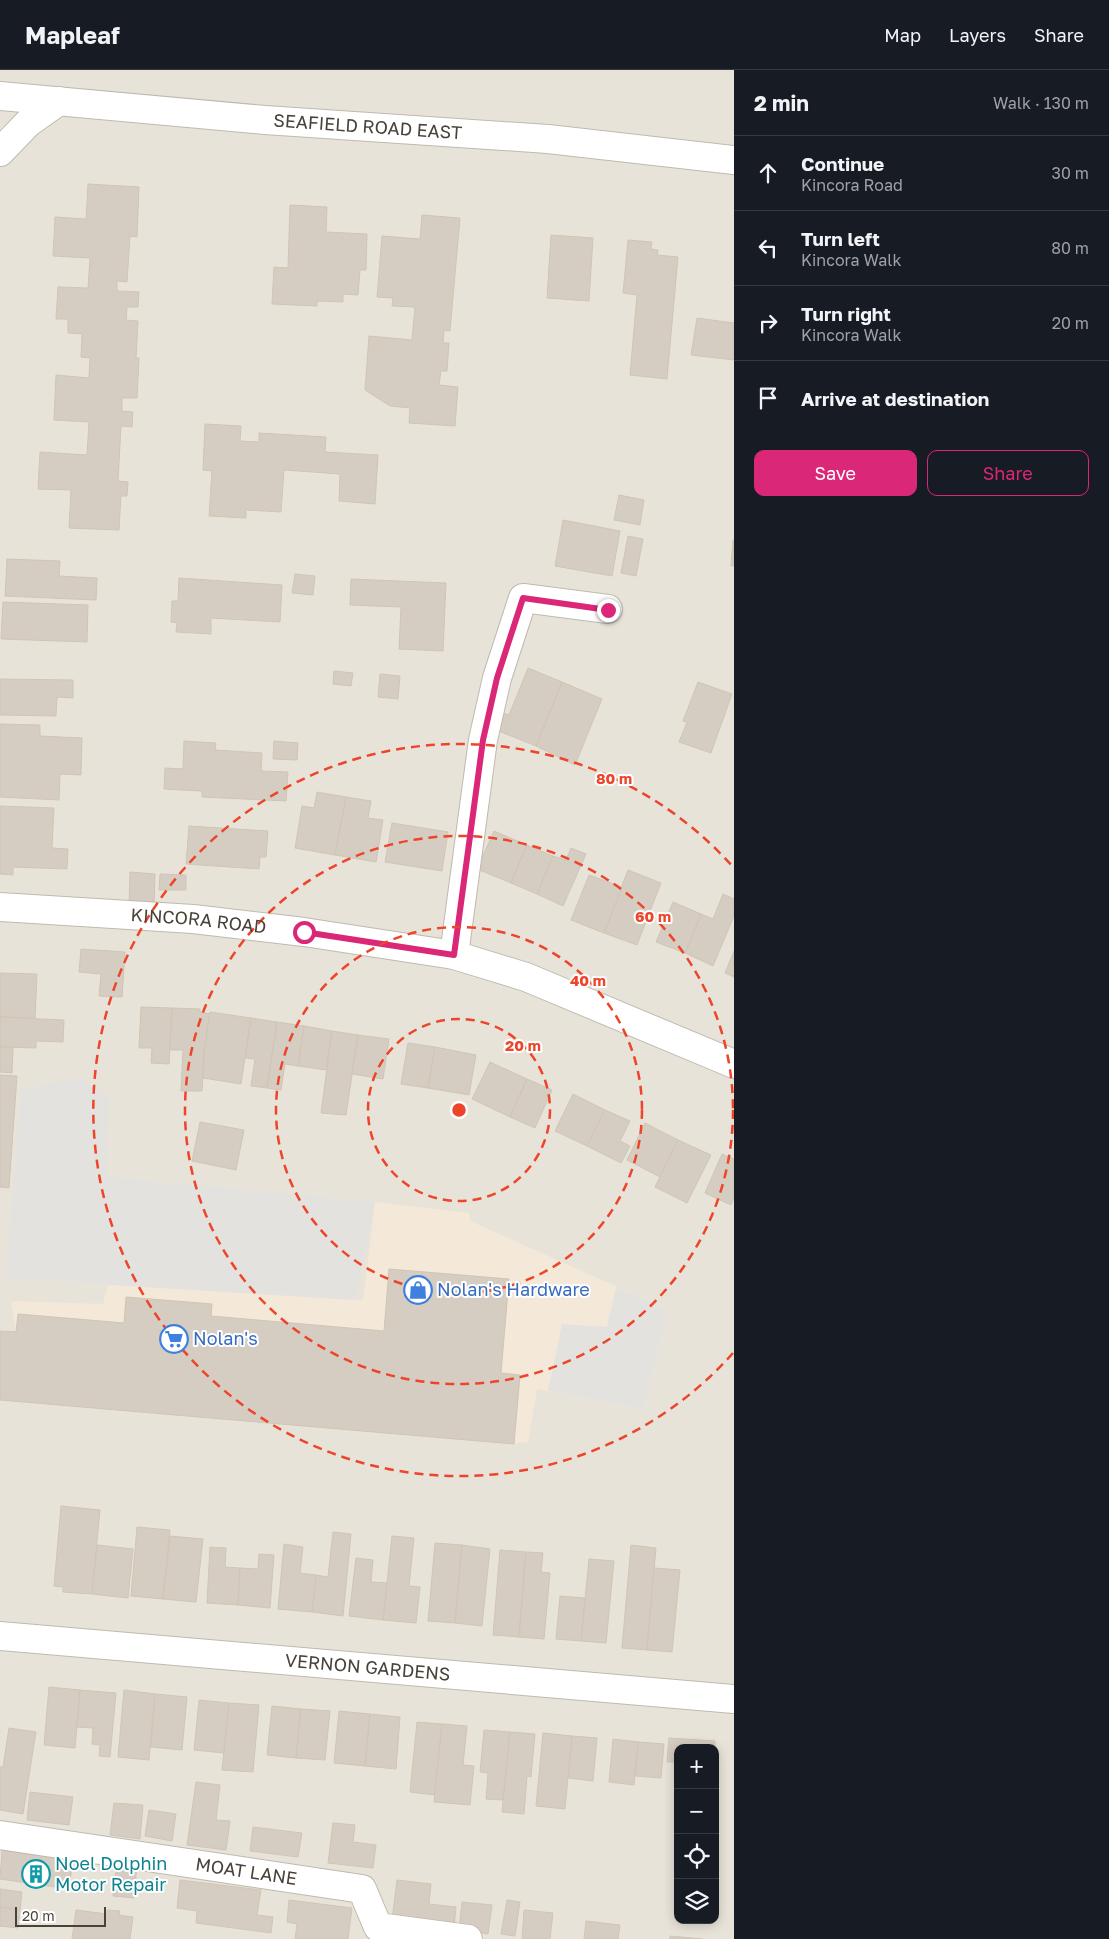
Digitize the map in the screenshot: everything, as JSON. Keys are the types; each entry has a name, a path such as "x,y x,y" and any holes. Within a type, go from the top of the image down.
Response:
{"street":[{"name":"SEAFIELD ROAD EAST","path":"0,96 265,120 548,139 734,160"},
{"path":"0,152 28,123 59,101"},
{"path":"454,955 483,740 497,678 523,598 608,610"},
{"name":"KINCORA ROAD","path":"0,907 193,919 304,932 454,955 526,977 734,1064"},
{"name":"VERNON GARDENS","path":"0,1636 734,1699"},
{"name":"MOAT LANE","path":"0,1835 362,1889 378,1926 468,1939"}],"shaded area":[{"path":"0,70 734,70 734,1939 0,1939"},
{"path":"80,1078 109,1098 107,1177 375,1202 355,1300 6,1278 21,1090"},
{"name":"Nolan's","path":"375,1202 469,1213 470,1221 669,1310 644,1410 537,1389 528,1442 514,1444 0,1400 0,1331 16,1332 11,1301 103,1304 108,1285 363,1300"},
{"path":"616,1287 669,1310 644,1410 548,1391 562,1324 607,1327"}],"building":[{"path":"88,184 139,187 137,237 130,236 127,282 117,281 117,291 139,292 138,307 127,307 126,320 138,321 136,358 139,358 137,398 122,398 122,411 133,412 132,427 121,426 118,481 128,482 127,496 121,496 119,530 69,528 71,490 38,489 40,452 87,455 89,422 54,420 56,375 89,378 90,358 81,357 82,334 68,333 68,319 56,319 58,287 88,288 90,258 53,256 55,217 86,219"},
{"path":"290,205 327,207 326,232 367,234 366,270 360,270 358,295 343,294 343,302 317,301 317,306 272,304 274,267 288,268"},
{"path":"422,215 460,218 450,331 444,330 443,343 449,343 447,371 441,371 439,385 458,387 455,426 409,423 410,408 390,406 365,390 369,336 412,340 415,307 392,306 393,298 377,297 382,236 420,239"},
{"path":"551,235 593,238 589,301 547,298"},
{"path":"628,240 652,242 651,249 658,250 657,255 678,257 667,379 630,375 637,295 623,293"},
{"path":"697,318 734,323 734,360 691,355"},
{"path":"205,424 241,426 240,441 259,442 259,433 326,437 325,452 378,455 375,504 339,501 340,474 284,470 281,512 246,510 246,518 209,516 212,471 203,470"},
{"path":"619,495 644,500 640,525 614,520"},
{"path":"563,520 620,531 612,576 555,566"},
{"path":"628,536 643,539 636,576 621,573"},
{"path":"733,540 734,566 731,566"},
{"path":"7,559 60,561 59,576 97,578 96,600 5,596"},
{"path":"295,574 315,576 313,595 292,593"},
{"path":"179,578 282,585 280,622 211,618 211,634 176,632 177,623 171,622 172,601 178,601"},
{"path":"351,579 446,583 443,651 399,649 401,607 350,605"},
{"path":"3,602 88,605 87,642 1,639"},
{"path":"528,668 562,682 536,746 496,730 503,713 509,715"},
{"path":"334,671 353,673 351,686 333,684"},
{"path":"380,674 400,676 398,699 378,697"},
{"path":"0,679 73,680 73,698 57,697 56,716 0,715"},
{"path":"562,682 602,699 575,765 536,746"},
{"path":"698,682 732,694 711,753 679,742 687,722 683,721"},
{"path":"0,724 40,725 40,736 82,738 81,775 60,774 59,800 0,797"},
{"path":"184,741 216,743 215,750 262,753 261,771 288,772 286,801 202,797 202,791 164,789 165,768 183,769"},
{"path":"274,741 298,743 297,760 273,759"},
{"path":"317,792 346,797 335,855 295,848 302,806 314,808"},
{"path":"346,797 371,801 368,818 383,820 376,862 335,855"},
{"path":"0,806 54,808 52,848 68,849 67,869 13,867 13,875 0,874"},
{"path":"392,823 448,832 442,871 385,862"},
{"path":"189,826 268,831 266,857 260,857 259,869 186,864"},
{"path":"494,831 527,845 511,883 477,869"},
{"path":"527,845 553,856 537,894 511,883"},
{"path":"571,848 586,854 563,906 537,894 553,856 566,860"},
{"path":"628,870 661,883 637,945 604,933"},
{"path":"130,872 155,874 154,907 129,907"},
{"path":"160,874 186,875 186,890 159,890"},
{"path":"589,875 622,887 604,933 571,920"},
{"path":"723,894 734,899 734,916 713,966 685,953 701,914 713,919"},
{"path":"673,902 701,914 685,953 656,942"},
{"path":"81,949 125,952 122,997 99,996 101,974 79,972"},
{"path":"734,951 734,977 725,973"},
{"path":"0,973 37,974 35,1018 0,1017"},
{"path":"141,1007 172,1008 169,1064 151,1063 152,1048 139,1048"},
{"path":"172,1008 200,1009 200,1012 210,1014 204,1052 202,1091 181,1091 183,1050 170,1050"},
{"path":"210,1012 251,1018 241,1084 203,1078 204,1052"},
{"path":"0,1017 64,1020 63,1042 36,1041 36,1048 0,1047"},
{"path":"251,1018 277,1022 267,1088 251,1086 255,1059 245,1058"},
{"path":"277,1022 304,1026 298,1066 285,1064 281,1090 267,1088"},
{"path":"304,1026 332,1031 326,1070 298,1066"},
{"path":"332,1031 358,1035 346,1115 321,1113"},
{"path":"358,1035 389,1039 383,1079 352,1074"},
{"path":"408,1043 435,1047 428,1088 401,1084"},
{"path":"0,1047 13,1047 12,1073 0,1072"},
{"path":"435,1047 476,1055 469,1095 428,1088"},
{"path":"490,1062 527,1079 510,1117 472,1099"},
{"path":"0,1075 17,1076 9,1188 0,1187"},
{"path":"527,1079 552,1090 535,1128 510,1117"},
{"path":"573,1094 605,1110 587,1146 555,1131"},
{"path":"605,1110 630,1121 620,1141 630,1146 621,1163 587,1146"},
{"path":"200,1122 244,1130 236,1170 192,1161"},
{"path":"645,1123 678,1140 660,1177 627,1160"},
{"path":"678,1140 711,1155 687,1203 655,1187"},
{"path":"722,1154 734,1159 734,1198 731,1205 705,1193"},
{"name":"Nolan's","path":"389,1269 509,1279 501,1373 520,1375 514,1444 0,1400 0,1331 16,1332 18,1314 124,1323 126,1297 212,1304 211,1316 384,1331"},
{"path":"61,1506 100,1510 92,1594 63,1592 63,1587 54,1586"},
{"path":"137,1527 170,1530 163,1599 131,1596"},
{"path":"333,1532 351,1534 343,1616 312,1612 316,1575 328,1577"},
{"path":"170,1536 203,1539 196,1602 163,1599"},
{"path":"392,1536 414,1538 409,1586 420,1587 416,1623 383,1620"},
{"path":"435,1543 462,1545 455,1623 428,1621"},
{"path":"284,1544 303,1547 300,1573 316,1575 312,1612 278,1609"},
{"path":"97,1545 133,1549 128,1598 92,1594"},
{"path":"462,1545 490,1549 482,1626 455,1623"},
{"path":"631,1545 656,1548 647,1650 622,1648"},
{"path":"210,1547 226,1548 225,1567 240,1568 238,1605 207,1603"},
{"path":"500,1550 526,1552 519,1637 493,1635"},
{"path":"526,1552 543,1553 541,1572 550,1573 544,1639 519,1637"},
{"path":"259,1554 274,1555 270,1608 238,1605 240,1568 258,1569"},
{"path":"356,1558 373,1560 371,1582 387,1583 383,1620 349,1616"},
{"path":"589,1559 614,1561 606,1643 581,1641"},
{"path":"654,1568 680,1570 672,1652 647,1650"},
{"path":"560,1596 585,1598 581,1641 556,1639"},
{"path":"49,1687 80,1690 75,1748 44,1745"},
{"path":"80,1690 116,1693 110,1757 99,1756 100,1745 92,1744 93,1728 77,1727"},
{"path":"124,1690 155,1694 149,1760 118,1757"},
{"path":"155,1694 187,1697 182,1750 151,1747"},
{"path":"199,1700 229,1703 224,1753 194,1750"},
{"path":"229,1703 259,1705 253,1772 222,1770"},
{"path":"272,1706 301,1709 296,1758 267,1755"},
{"path":"301,1709 330,1711 325,1760 296,1758"},
{"path":"339,1711 370,1714 365,1766 334,1763"},
{"path":"370,1714 400,1717 396,1769 365,1766"},
{"path":"417,1722 442,1724 435,1795 410,1792"},
{"path":"442,1724 467,1726 463,1765 474,1766 470,1805 434,1802"},
{"path":"9,1728 36,1732 23,1814 0,1810 0,1767 3,1767"},
{"path":"484,1730 510,1732 503,1800 486,1799 488,1773 480,1772"},
{"path":"510,1732 535,1734 531,1777 527,1776 524,1814 502,1812"},
{"path":"543,1733 572,1736 565,1809 536,1806"},
{"path":"572,1736 597,1738 593,1781 568,1778"},
{"path":"669,1738 715,1741 715,1744 674,1744 674,1762 667,1762"},
{"path":"613,1739 638,1742 634,1785 609,1782"},
{"path":"638,1742 664,1744 661,1778 635,1776"},
{"path":"196,1782 220,1785 216,1820 230,1821 226,1850 187,1845"},
{"path":"30,1792 73,1797 69,1825 27,1820"},
{"path":"114,1803 143,1805 140,1839 110,1835"},
{"path":"149,1810 176,1814 172,1841 145,1836"},
{"path":"333,1823 355,1825 353,1842 376,1845 373,1868 328,1863"},
{"path":"253,1827 302,1833 298,1857 250,1851"},
{"name":"Noel Dolphin Motor Repair","path":"2,1850 73,1860 69,1889 0,1879"},
{"path":"117,1863 137,1865 134,1898 113,1896"},
{"path":"180,1880 261,1890 257,1915 273,1917 271,1933 196,1923 197,1911 177,1908"},
{"path":"397,1880 431,1884 429,1904 456,1907 454,1927 392,1920"},
{"path":"0,1889 22,1892 20,1910 0,1907"},
{"path":"289,1900 352,1908 348,1939 295,1939 297,1924 287,1922"},
{"path":"507,1900 520,1902 515,1936 501,1934"},
{"path":"462,1902 492,1905 488,1934 459,1930"},
{"path":"0,1907 20,1910 18,1928 0,1926"},
{"path":"76,1910 107,1914 107,1910 120,1911 119,1915 133,1917 130,1939 72,1939"},
{"path":"524,1910 553,1913 550,1939 522,1939"},
{"path":"586,1921 620,1925 618,1939 584,1939"},
{"path":"670,1936 703,1939 670,1939"}],"place":[{"name":"Nolan's Hardware","path":"418,1290"},
{"name":"Nolan's","path":"174,1339"},
{"name":"Noel Dolphin Motor Repair","path":"36,1874"}],"route":[{"path":"304,932 454,955 483,740 497,678 523,598 608,610"}]}
